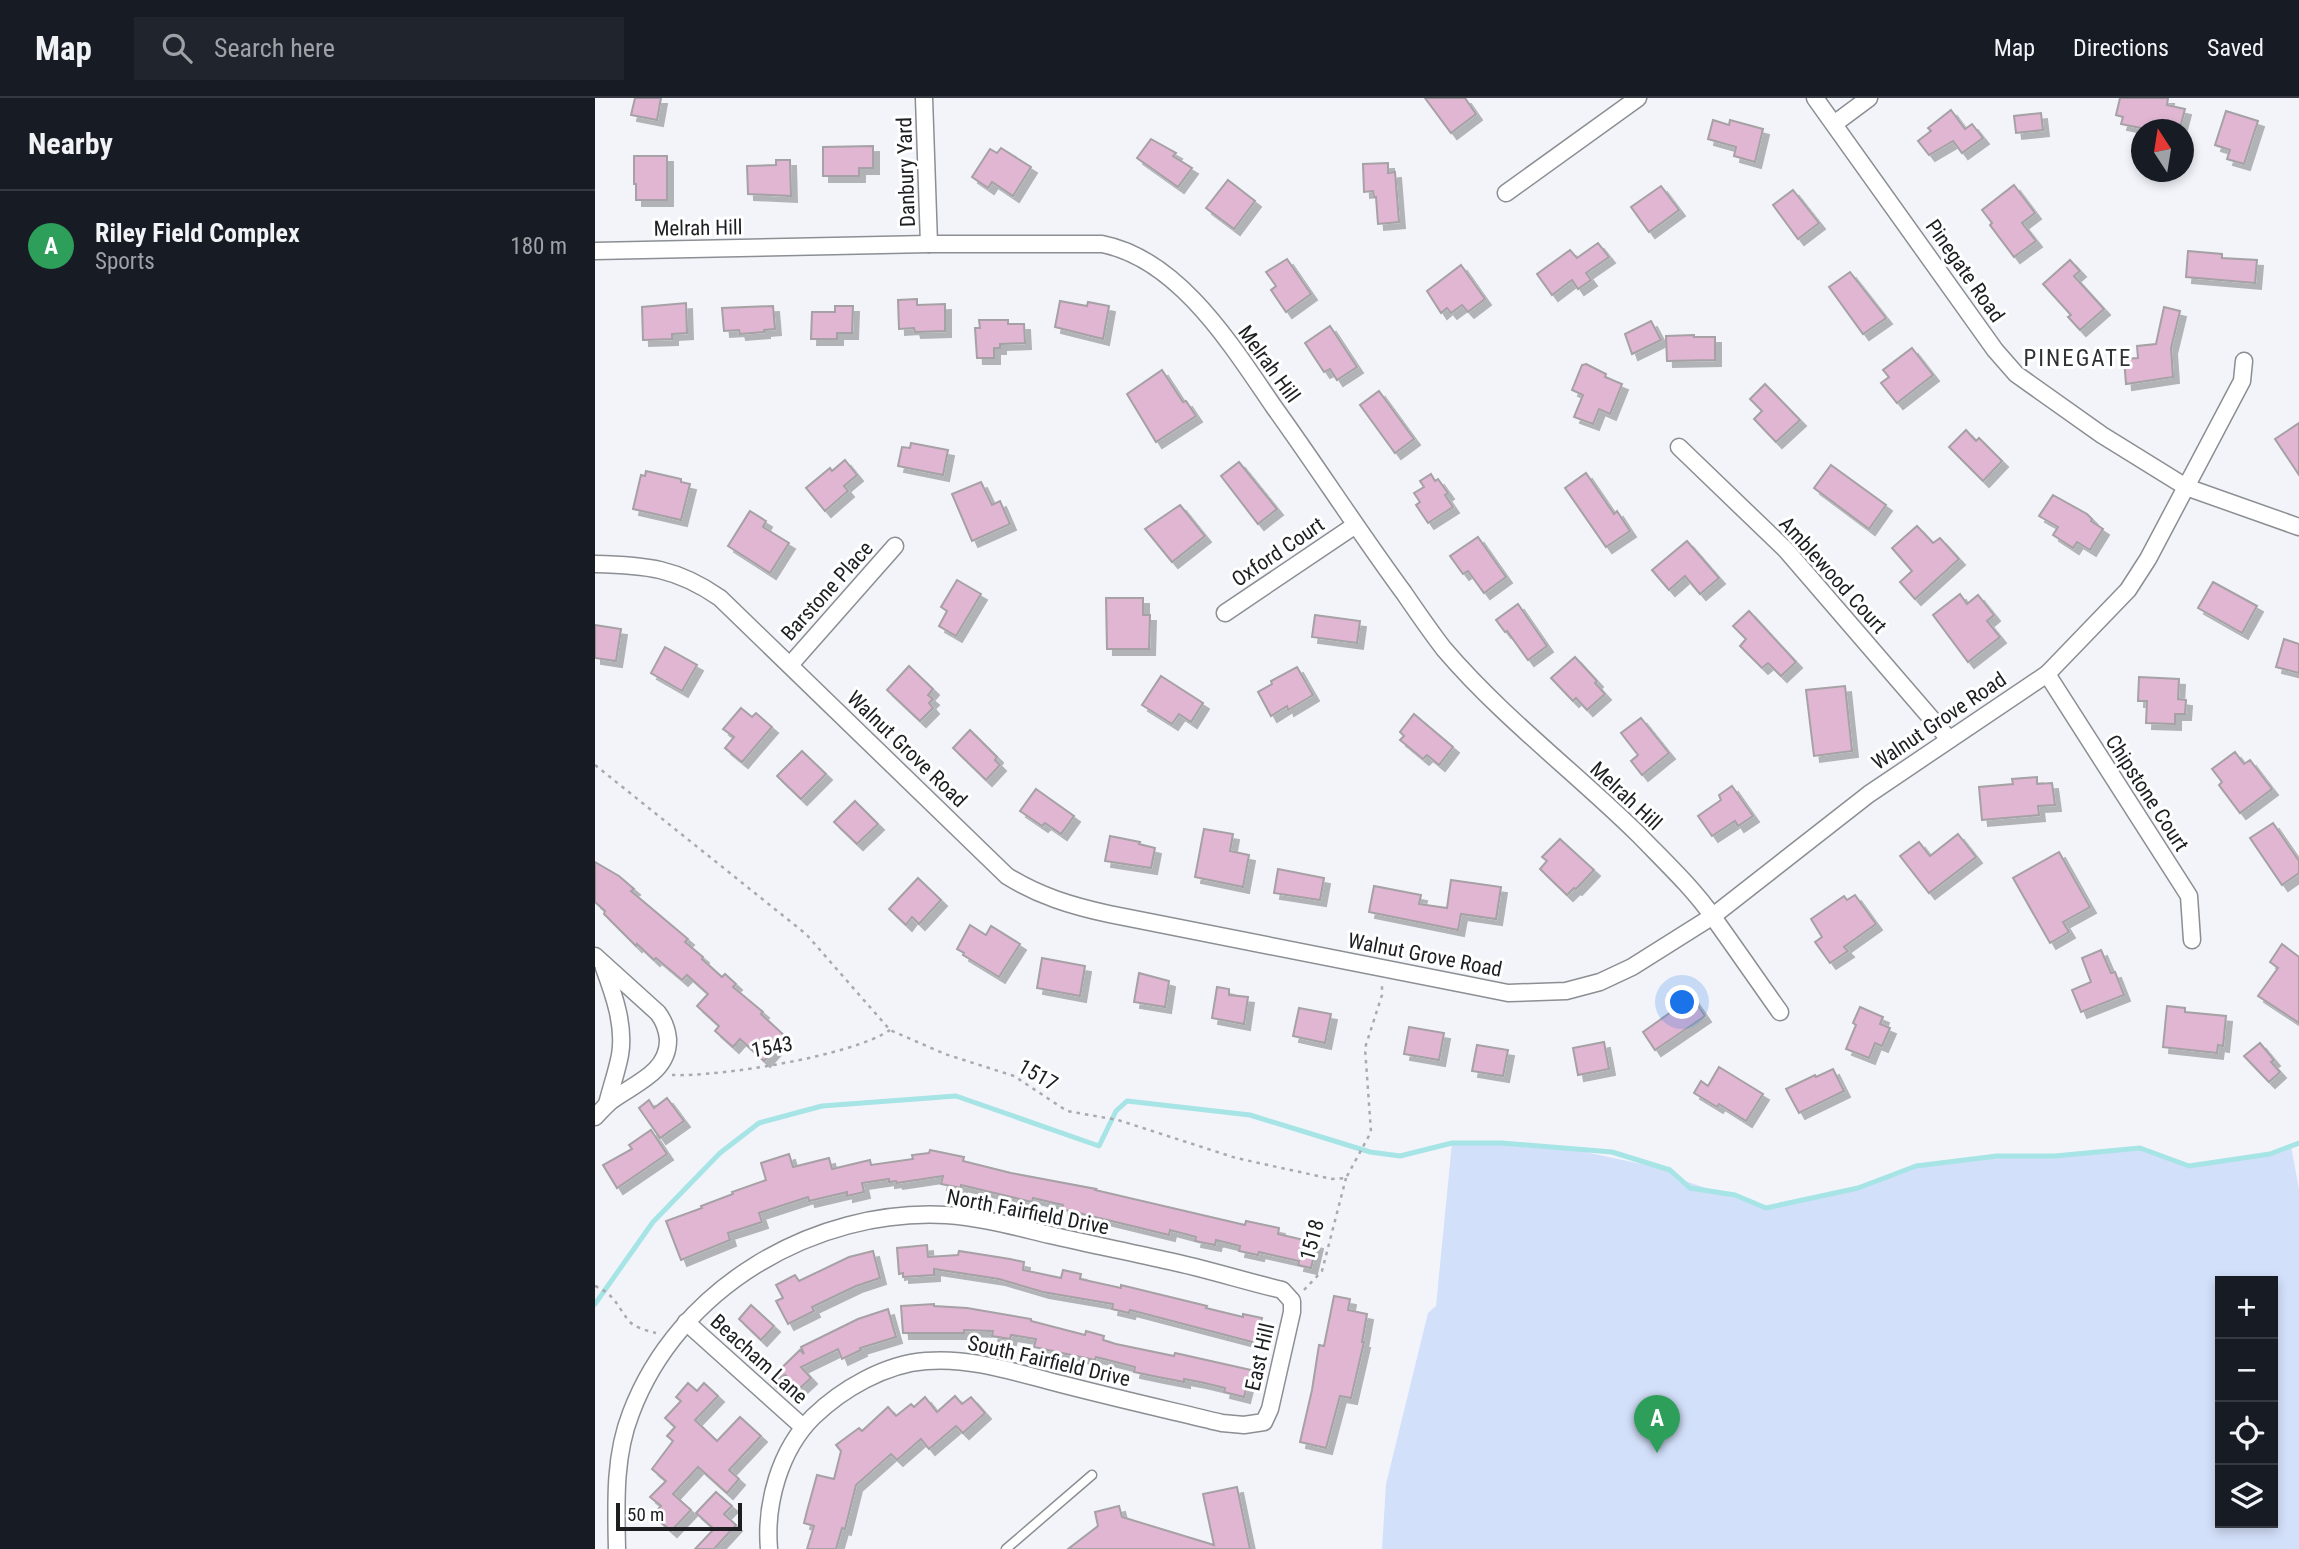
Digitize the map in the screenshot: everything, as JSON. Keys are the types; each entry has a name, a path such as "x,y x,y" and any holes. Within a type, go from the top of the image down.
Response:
{"street":[{"name":"Danbury Yard","path":"924,98 929,244"},
{"path":"1506,193 1639,98"},
{"name":"Pinegate Road","path":"1815,98 1995,350 2016,374 2102,435 2186,487 2299,527"},
{"path":"1834,124 1869,98"},
{"name":"Melrah Hill","path":"595,251 929,244 1102,244 1119,247 1159,269 1192,300 1228,342 1282,417 1354,526 1443,648 1485,694 1638,835 1713,916 1780,1012"},
{"name":"Walnut Grove Road","path":"595,564 652,566 677,573 720,598 1007,876 1026,888 1084,909 1508,993 1566,991 1600,982 1632,967 1713,916 1869,794 2047,674 2128,590 2148,559 2242,381 2243,361"},
{"name":"Amblewood Court","path":"1679,447 1786,550 1949,739"},
{"name":"Oxford Court","path":"1225,613 1354,526"},
{"name":"Barstone Place","path":"790,665 895,546"},
{"name":"Chipstone Court","path":"2047,674 2189,896 2192,940"},
{"path":"595,1117 607,1104 655,1072 664,1061 668,1048 664,1022 658,1013 599,961"},
{"path":"599,961 618,1011 621,1031 621,1053 607,1104"},
{"name":"North Fairfield Drive","path":"617,1549 616,1513 620,1452 630,1415 641,1389 672,1337 742,1272 806,1238 853,1224 903,1215 949,1215 1169,1261 1282,1290 1292,1301"},
{"name":"East Hill","path":"1264,1422 1292,1312 1292,1301"},
{"name":"Beacham Lane","path":"686,1322 803,1427"},
{"name":"South Fairfield Drive","path":"769,1549 770,1510 775,1486 785,1457 803,1427 855,1385 889,1369 924,1361 953,1360 998,1368 1222,1423 1244,1425 1264,1422"}],"lane":[{"path":"1006,1549 1092,1475"}],"path":[{"name":"1517","path":"595,765 806,933 890,1030 945,1054 1014,1076 1067,1111 1118,1119 1236,1158 1332,1179 1346,1178"},
{"path":"1346,1178 1371,1132 1365,1048 1382,995 1383,968"},
{"name":"1543","path":"655,1072 674,1075 761,1065 843,1049 871,1041 890,1030"},
{"name":"1518","path":"1292,1301 1322,1270 1346,1178"},
{"path":"595,1286 605,1290 617,1301 632,1324 672,1337"}],"shaded area":[{"path":"1452,1143 1561,1147 1670,1170 1682,1180 1766,1208 1858,1188 1916,1166 1997,1156 2055,1156 2140,1148 2189,1166 2270,1154 2291,1146 2299,1189 2299,1549 1382,1549 1386,1484 1428,1313 1436,1306"}],"building":[{"path":"635,98 661,98 657,120 631,115"},
{"path":"1425,98 1465,98 1476,114 1451,133"},
{"path":"2120,98 2168,98 2167,105 2185,109 2182,119 2131,119 2131,126 2121,124 2123,117 2116,115"},
{"path":"1951,110 1965,129 1972,124 1983,138 1962,153 1953,141 1929,155 1918,141 1931,131 1928,128"},
{"path":"2226,111 2258,121 2244,164 2227,159 2230,150 2215,145"},
{"path":"2041,113 2043,130 2016,133 2014,116"},
{"path":"1713,120 1729,125 1730,120 1763,129 1755,162 1734,156 1736,147 1708,139"},
{"path":"1151,139 1176,153 1173,156 1192,168 1178,187 1137,158"},
{"path":"873,146 873,168 859,168 859,176 823,176 823,147"},
{"path":"1001,148 1031,167 1013,196 992,182 988,188 972,177 990,149 997,153"},
{"path":"634,156 667,156 667,200 636,200"},
{"path":"776,160 790,160 791,196 748,194 747,166 776,165"},
{"path":"1388,163 1388,173 1395,172 1399,222 1378,224 1376,197 1373,191 1364,192 1363,164"},
{"path":"1228,180 1255,201 1234,229 1206,208"},
{"path":"2014,185 2035,213 2022,223 2036,241 2014,257 1982,210"},
{"path":"1661,186 1679,210 1649,232 1631,207"},
{"path":"1793,190 1819,223 1798,239 1773,205"},
{"path":"1598,243 1609,257 1586,273 1591,280 1578,289 1572,280 1552,295 1537,274 1570,250 1577,258"},
{"path":"2188,251 2222,254 2222,258 2257,260 2255,283 2186,277"},
{"path":"1287,259 1311,294 1286,312 1271,290 1276,286 1266,272"},
{"path":"2070,260 2080,271 2074,276 2104,309 2080,330 2068,317 2071,315 2043,284"},
{"path":"1461,265 1485,299 1468,312 1462,305 1451,313 1447,308 1441,313 1427,291"},
{"path":"1850,272 1886,318 1863,334 1829,287"},
{"path":"917,299 917,305 945,304 945,331 915,332 914,328 899,329 898,300"},
{"path":"1060,301 1087,306 1088,302 1109,306 1103,339 1055,327"},
{"path":"686,303 687,333 672,334 672,339 643,340 642,307"},
{"path":"773,306 775,329 740,334 739,330 724,331 722,308"},
{"path":"835,306 853,306 852,333 837,333 837,339 811,339 812,312 835,312"},
{"path":"2164,307 2180,311 2171,348 2173,377 2126,384 2124,359 2138,358 2137,346 2156,344"},
{"path":"979,320 1008,320 1008,324 1024,324 1025,343 1000,344 1000,348 994,348 994,358 977,358 975,328 980,328"},
{"path":"1651,321 1661,340 1632,354 1625,334"},
{"path":"1330,326 1357,367 1337,380 1330,369 1324,372 1305,343"},
{"path":"1666,336 1715,337 1715,360 1667,361"},
{"path":"1912,348 1933,375 1897,403 1881,383 1889,377 1883,370"},
{"path":"1586,364 1606,374 1605,377 1622,384 1610,414 1599,409 1593,424 1574,417 1583,395 1572,390 1582,365"},
{"path":"1162,370 1183,402 1186,401 1196,416 1156,442 1127,394"},
{"path":"1765,384 1800,420 1776,442 1754,419 1762,411 1750,399"},
{"path":"1379,391 1414,439 1395,453 1360,405"},
{"path":"2299,423 2299,475 2275,439"},
{"path":"1966,430 1976,441 1979,438 2002,461 1983,481 1949,447"},
{"path":"911,443 948,450 943,475 898,466 902,447 910,448"},
{"path":"845,460 857,475 844,486 848,491 825,511 806,488 830,468 832,471"},
{"path":"1239,462 1277,509 1258,524 1221,476"},
{"path":"1831,465 1886,505 1869,529 1814,488"},
{"path":"646,471 681,479 681,482 690,484 681,520 633,509 641,475 645,476"},
{"path":"1586,473 1614,514 1617,511 1630,531 1606,547 1565,488"},
{"path":"1431,474 1448,493 1445,495 1453,507 1428,523 1416,505 1420,502 1414,493 1424,487 1420,481"},
{"path":"981,482 992,505 1000,501 1010,524 972,541 952,494"},
{"path":"2053,495 2087,514 2091,521 2103,529 2090,550 2077,542 2073,548 2053,535 2058,527 2039,516"},
{"path":"1180,505 1205,536 1172,562 1145,529"},
{"path":"750,511 766,521 763,527 789,543 770,573 728,546"},
{"path":"1917,526 1933,543 1940,538 1959,559 1915,599 1900,582 1912,571 1892,548"},
{"path":"1478,537 1506,577 1484,593 1468,571 1463,574 1450,556"},
{"path":"1687,541 1719,578 1700,594 1685,576 1669,590 1652,570"},
{"path":"957,580 981,594 956,636 939,626 947,611 941,607"},
{"path":"2213,582 2257,606 2242,633 2198,608"},
{"path":"1960,594 1967,604 1978,595 1994,615 1987,621 2000,637 1968,662 1933,615"},
{"path":"1106,598 1143,598 1143,615 1150,615 1149,649 1107,649"},
{"path":"1518,604 1547,646 1528,660 1496,620"},
{"path":"1749,611 1796,662 1781,676 1768,663 1762,668 1740,646 1746,639 1733,626"},
{"path":"1315,615 1360,621 1357,643 1312,637"},
{"path":"595,625 621,629 616,661 595,658"},
{"path":"2284,639 2299,644 2299,673 2276,667"},
{"path":"665,647 697,665 682,691 651,673"},
{"path":"1575,657 1605,694 1587,710 1576,698 1573,701 1551,678"},
{"path":"909,666 933,689 928,695 933,699 929,703 933,708 920,721 887,690"},
{"path":"1297,667 1313,695 1288,710 1287,706 1271,716 1258,692 1272,684 1271,681"},
{"path":"1161,676 1203,703 1191,722 1179,714 1172,724 1142,705"},
{"path":"2139,677 2179,679 2178,699 2186,700 2185,714 2175,714 2175,724 2146,723 2147,701 2138,701"},
{"path":"1845,686 1852,751 1814,756 1806,690"},
{"path":"741,708 752,717 756,713 772,727 742,762 725,748 734,737 723,729"},
{"path":"1414,714 1453,747 1439,765 1427,755 1423,759 1400,740 1404,736 1400,732"},
{"path":"1641,718 1669,753 1642,775 1631,761 1638,755 1621,733"},
{"path":"970,730 997,757 995,760 1000,765 986,780 953,748"},
{"path":"802,751 826,774 801,799 777,776"},
{"path":"2235,752 2244,764 2250,760 2272,789 2240,813 2219,785 2222,782 2212,769"},
{"path":"2037,777 2037,784 2052,783 2055,805 2038,806 2039,815 1982,820 1979,787 2013,784 2012,779"},
{"path":"1732,786 1753,816 1738,826 1735,821 1712,836 1698,816 1721,800 1719,795"},
{"path":"1036,789 1074,816 1061,834 1045,823 1042,826 1020,811"},
{"path":"855,801 878,824 857,844 834,822"},
{"path":"2273,823 2299,861 2299,873 2282,885 2250,838"},
{"path":"1204,829 1233,834 1230,851 1249,855 1243,887 1195,877"},
{"path":"1958,834 1976,857 1929,893 1900,856 1919,842 1930,856"},
{"path":"1110,836 1155,848 1151,868 1105,861"},
{"path":"1560,839 1594,870 1567,895 1540,869 1547,861 1542,857"},
{"path":"2059,852 2090,907 2063,922 2069,932 2050,943 2013,878"},
{"path":"595,862 619,876 634,889 631,891 688,939 685,942 722,977 725,974 736,984 733,987 763,1012 761,1014 786,1037 764,1061 740,1039 733,1047 715,1031 719,1026 697,1006 708,994 687,975 682,980 656,958 654,960 604,914 605,911 595,902"},
{"path":"1278,869 1324,878 1320,900 1274,893"},
{"path":"918,878 941,900 919,924 912,917 906,925 889,909"},
{"path":"1451,880 1501,887 1496,919 1461,914 1458,930 1369,912 1374,886 1421,895 1419,904 1447,908"},
{"path":"1855,895 1876,924 1844,947 1848,951 1830,963 1815,942 1822,937 1811,919 1844,896 1847,900"},
{"path":"970,925 986,935 991,926 1020,944 999,977 957,949"},
{"path":"2282,944 2299,957 2299,1023 2258,996 2278,968 2270,962"},
{"path":"2101,950 2111,973 2115,972 2124,995 2081,1012 2072,990 2091,982 2082,958"},
{"path":"1042,958 1085,966 1080,996 1037,988"},
{"path":"1139,973 1169,981 1165,1007 1134,1002"},
{"path":"1217,987 1229,989 1229,995 1248,997 1244,1024 1212,1018"},
{"path":"1692,997 1705,1016 1655,1050 1643,1032"},
{"path":"2167,1006 2185,1008 2185,1012 2226,1016 2223,1046 2218,1045 2217,1053 2163,1047"},
{"path":"1860,1007 1883,1017 1880,1024 1890,1028 1882,1046 1875,1043 1869,1058 1846,1049"},
{"path":"1299,1008 1331,1014 1325,1043 1293,1036"},
{"path":"1409,1027 1444,1033 1439,1060 1404,1054"},
{"path":"1604,1042 1609,1069 1578,1075 1573,1048"},
{"path":"2260,1043 2280,1072 2269,1082 2244,1056"},
{"path":"1477,1045 1508,1050 1503,1076 1472,1071"},
{"path":"1719,1067 1763,1094 1746,1121 1719,1104 1717,1107 1694,1093 1701,1081 1708,1086"},
{"path":"1833,1069 1844,1091 1799,1113 1786,1089"},
{"path":"667,1098 684,1121 660,1138 639,1108 649,1100 654,1108"},
{"path":"651,1130 667,1154 617,1188 603,1165 632,1149 629,1145"},
{"path":"930,1150 964,1157 963,1161 1011,1173 1096,1189 1245,1225 1246,1221 1279,1228 1278,1234 1317,1243 1311,1268 1298,1265 1299,1261 1259,1252 1258,1255 1239,1251 1240,1246 1216,1240 1215,1245 1195,1241 1196,1237 1170,1230 1169,1235 1062,1209 1063,1205 1033,1198 1032,1202 961,1185 961,1188 941,1184 943,1176 897,1183 889,1182 889,1179 862,1183 864,1192 847,1196 847,1192 809,1201 808,1197 759,1213 762,1222 728,1233 730,1240 681,1260 666,1221 766,1180 761,1163 789,1154 793,1167 829,1158 832,1169 870,1160 871,1165 913,1159 912,1155 929,1153"},
{"path":"927,1245 928,1257 958,1255 959,1251 1010,1259 1024,1262 1023,1270 1061,1278 1063,1270 1081,1274 1080,1279 1121,1288 1121,1285 1243,1317 1243,1314 1262,1318 1256,1343 1130,1310 1129,1313 1112,1309 1113,1304 1043,1292 999,1279 934,1269 934,1275 903,1277 903,1273 899,1274 897,1248"},
{"path":"873,1251 880,1278 812,1307 814,1311 788,1324 776,1301 783,1298 776,1285 795,1275 799,1281 849,1257"},
{"path":"1334,1296 1350,1299 1348,1310 1367,1314 1364,1342 1351,1398 1340,1396 1326,1448 1300,1442 1319,1345 1324,1346"},
{"path":"934,1304 1031,1319 1085,1335 1086,1331 1104,1336 1103,1340 1116,1344 1174,1356 1175,1353 1251,1370 1244,1397 1224,1392 1225,1388 1200,1382 1184,1379 1184,1382 1134,1372 1135,1367 1096,1357 1095,1360 1034,1347 1036,1339 1011,1335 1010,1339 992,1336 993,1331 903,1333 901,1306"},
{"path":"751,1305 774,1326 761,1340 739,1319"},
{"path":"888,1309 896,1337 860,1348 861,1350 842,1359 838,1349 801,1367 811,1378 799,1389 785,1375 771,1382 769,1380 800,1350 804,1354 801,1347 858,1319"},
{"path":"688,1383 697,1391 704,1383 718,1396 695,1420 717,1441 740,1417 761,1436 729,1470 739,1479 727,1493 698,1467 673,1494 691,1510 671,1531 655,1517 661,1506 650,1497 666,1481 652,1469 673,1441 667,1436 675,1427 665,1418 681,1401 676,1397"},
{"path":"955,1396 962,1404 971,1397 985,1413 963,1433 956,1426 929,1449 921,1439 897,1460 891,1454 856,1485 845,1529 842,1528 836,1549 807,1549 814,1526 804,1523 817,1475 834,1479 841,1451 836,1445 859,1428 862,1431 888,1407 896,1416 911,1404 914,1407 925,1397 937,1412"},
{"path":"1237,1487 1250,1549 1068,1549 1098,1526 1095,1512 1119,1506 1122,1517 1214,1545 1203,1494"},
{"path":"716,1492 732,1506 724,1514 736,1525 714,1549 695,1549 714,1529 696,1513"}],"waterway":[{"path":"595,1304 653,1222 720,1153 759,1123 822,1106 956,1096 1099,1146 1116,1111 1127,1101 1250,1115 1370,1152 1400,1156 1452,1143 1501,1143 1612,1152 1670,1170 1690,1188 1735,1195 1766,1208 1858,1188 1916,1166 1997,1156 2055,1156 2140,1148 2189,1166 2270,1154 2299,1143"}],"place":[{"name":"Riley Field Complex","path":"1657,1453"}],"district":[{"name":"PINEGATE","path":"2078,358"}]}
